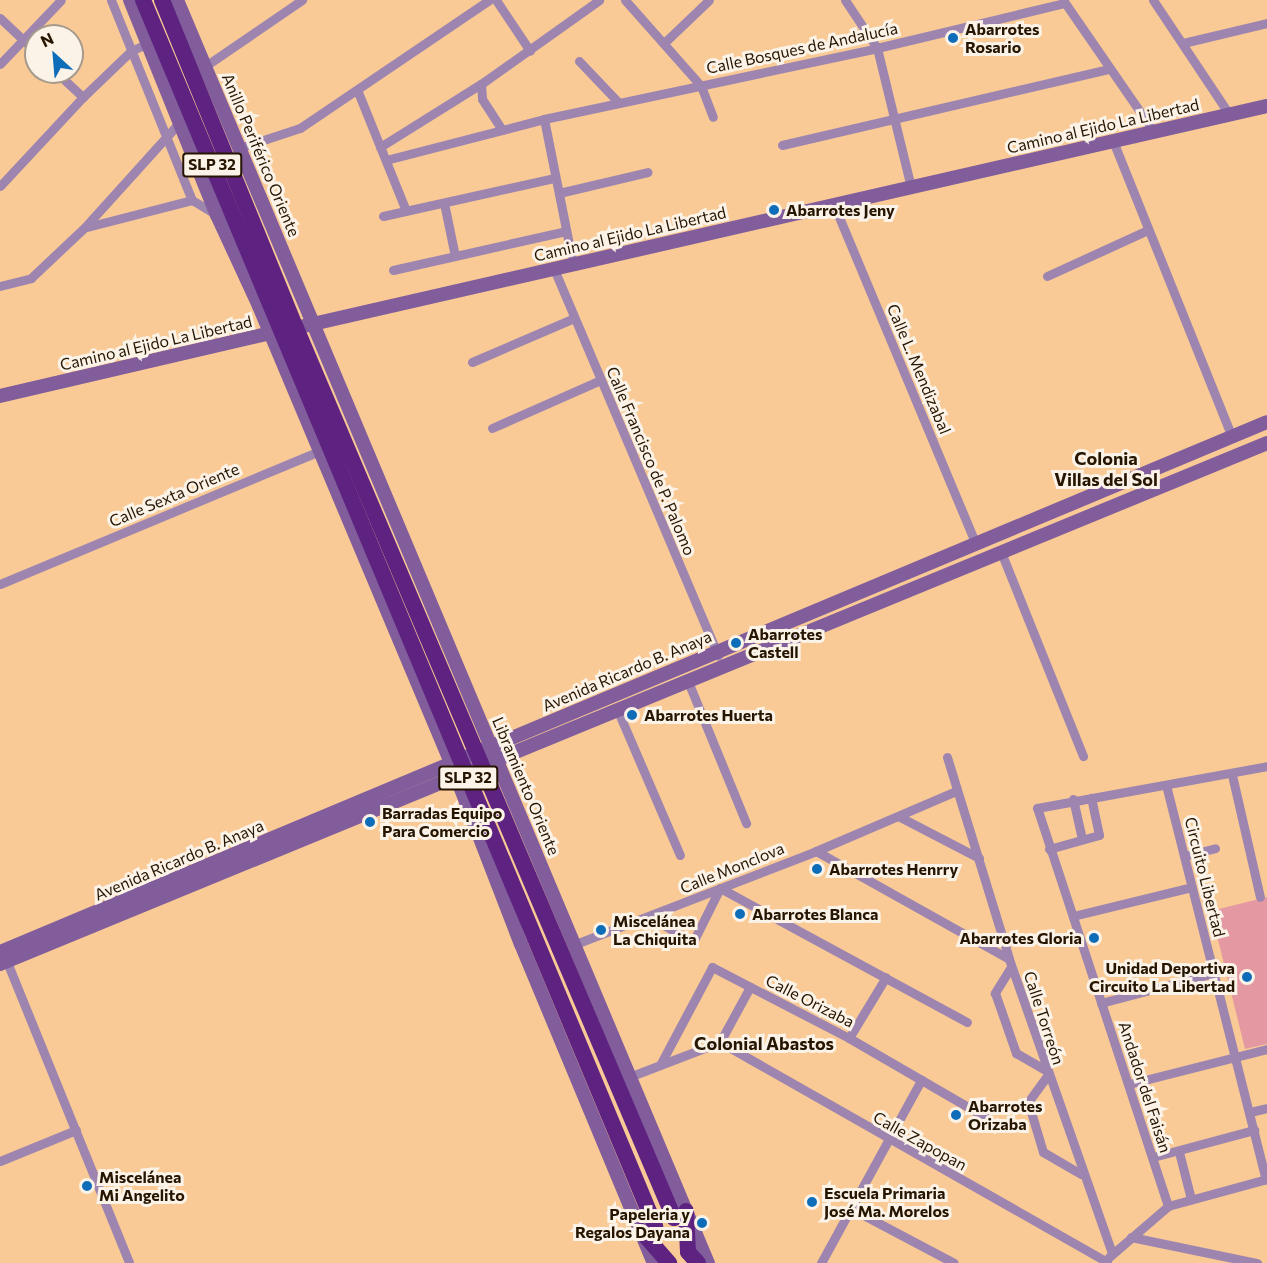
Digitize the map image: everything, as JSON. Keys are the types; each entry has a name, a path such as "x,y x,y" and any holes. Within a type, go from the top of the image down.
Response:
{"highway":[{"name":"SLP 32","path":"143,0 290,329 648,1229 665,1262"},
{"name":"Anillo Periférico Oriente","path":"162,0 290,329"},
{"name":"Libramiento Oriente","path":"290,329 680,1214 693,1259"}],"main road":[{"path":"130,0 217,215 259,306 290,329 320,451 481,840 648,1229"},
{"name":"Anillo Periférico Oriente","path":"177,0 298,289 290,329"},
{"name":"Camino al Ejido La Libertad","path":"0,396 1267,106"},
{"path":"259,306 282,308 298,289"},
{"name":"Libramiento Oriente","path":"290,329 359,433 629,1077 680,1214 708,1263"},
{"name":"Avenida Ricardo B. Anaya","path":"453,770 489,746 1267,422"},
{"name":"Avenida Ricardo B. Anaya","path":"2,955 453,770 495,760 721,665 1267,443"},
{"path":"339,494 345,484 359,476 380,484"},
{"path":"840,600 846,614"},
{"path":"424,699 433,709 454,708 464,698 463,683"},
{"path":"481,840 483,819 494,810 509,809 524,825"}],"street":[{"path":"0,64 61,0"},
{"path":"111,0 192,200 217,215"},
{"path":"204,67 302,0"},
{"path":"238,148 300,128 358,92 489,0"},
{"path":"496,0 530,51"},
{"path":"380,147 481,84 599,0"},
{"path":"625,0 700,86 713,117"},
{"path":"664,43 709,0"},
{"path":"845,0 877,48 897,118 911,187"},
{"path":"1153,0 1229,114"},
{"path":"1064,1 1154,132"},
{"name":"Calle Bosques de Andalucía","path":"386,160 544,119 877,48 1064,1"},
{"path":"0,18 23,40"},
{"path":"1183,44 1267,23"},
{"path":"0,186 83,97 131,51 148,43"},
{"path":"579,61 619,103"},
{"path":"782,145 1109,69"},
{"path":"69,84 83,97"},
{"path":"481,84 482,99 502,130"},
{"path":"358,92 406,211"},
{"path":"544,119 573,264"},
{"path":"0,286 31,278 85,227 180,122"},
{"path":"1113,141 1232,437"},
{"path":"559,193 648,172"},
{"path":"382,216 555,178"},
{"path":"85,227 192,200"},
{"path":"444,203 454,256"},
{"name":"Calle L. Mendizabal","path":"834,205 976,545"},
{"path":"1047,276 1148,230"},
{"path":"393,270 566,231"},
{"name":"Calle Francisco de P. Palomo","path":"554,268 721,665"},
{"path":"472,362 574,318"},
{"path":"492,428 601,380"},
{"name":"Calle Sexta Oriente","path":"0,584 359,433"},
{"path":"1001,552 1083,756"},
{"path":"687,679 746,823"},
{"path":"617,709 680,855"},
{"name":"Calle Torreón","path":"947,757 1010,963 1081,1174 1112,1253"},
{"path":"1082,839 1073,799 1232,775 1267,766"},
{"path":"1232,775 1260,897"},
{"name":"Circuito Libertad","path":"1166,785 1267,1179"},
{"name":"Calle Monclova","path":"573,945 816,851 900,817 956,791"},
{"path":"1049,849 1099,835 1091,798"},
{"name":"Andador del Faisán","path":"1073,799 1037,808 1153,1157 1167,1206"},
{"path":"900,817 979,858"},
{"path":"1184,856 1215,848"},
{"path":"816,851 1010,963 995,993 1016,1053 1047,1073 1028,1102 1043,1152 1081,1174"},
{"path":"1073,916 1192,886"},
{"path":"650,917 693,942 720,888 967,1022"},
{"path":"2,955 129,1263"},
{"name":"Calle Orizaba","path":"660,1065 712,967 849,1038 989,1119"},
{"path":"1101,1003 1214,973"},
{"path":"849,1038 886,977"},
{"path":"629,1077 720,1042 750,987"},
{"name":"Calle Zapopan","path":"720,1042 889,1141 1106,1262"},
{"path":"1129,1084 1267,1049"},
{"path":"822,1263 921,1080"},
{"path":"1250,1112 1267,1108"},
{"path":"0,1161 76,1130"},
{"path":"1153,1157 1179,1152 1254,1130"},
{"path":"1179,1152 1191,1199"},
{"path":"1106,1262 1112,1253 1167,1206 1267,1179"},
{"path":"852,1209 954,1263"},
{"path":"1131,1237 1257,1263"}],"shaded area":[{"name":"Unidad Deportiva Circuito La Libertad","path":"1267,897 1267,1044 1245,1049 1211,911"}],"place":[{"name":"Abarrotes Rosario","path":"953,38"},
{"name":"Abarrotes Jeny","path":"774,210"},
{"name":"Abarrotes Castell","path":"736,643"},
{"name":"Abarrotes Huerta","path":"632,715"},
{"name":"Barradas Equipo Para Comercio","path":"370,822"},
{"name":"Abarrotes Henrry","path":"817,869"},
{"name":"Abarrotes Blanca","path":"740,914"},
{"name":"Miscelánea La Chiquita","path":"601,930"},
{"name":"Abarrotes Gloria","path":"1094,938"},
{"name":"Unidad Deportiva Circuito La Libertad","path":"1247,977"},
{"name":"Abarrotes Orizaba","path":"956,1115"},
{"name":"Miscelánea Mi Angelito","path":"87,1186"},
{"name":"Escuela Primaria José Ma. Morelos","path":"812,1202"},
{"name":"Papeleria y Regalos Dayana","path":"702,1223"}],"district":[{"name":"Colonia Villas del Sol","path":"1106,469"},
{"name":"Colonial Abastos","path":"764,1043"}]}
